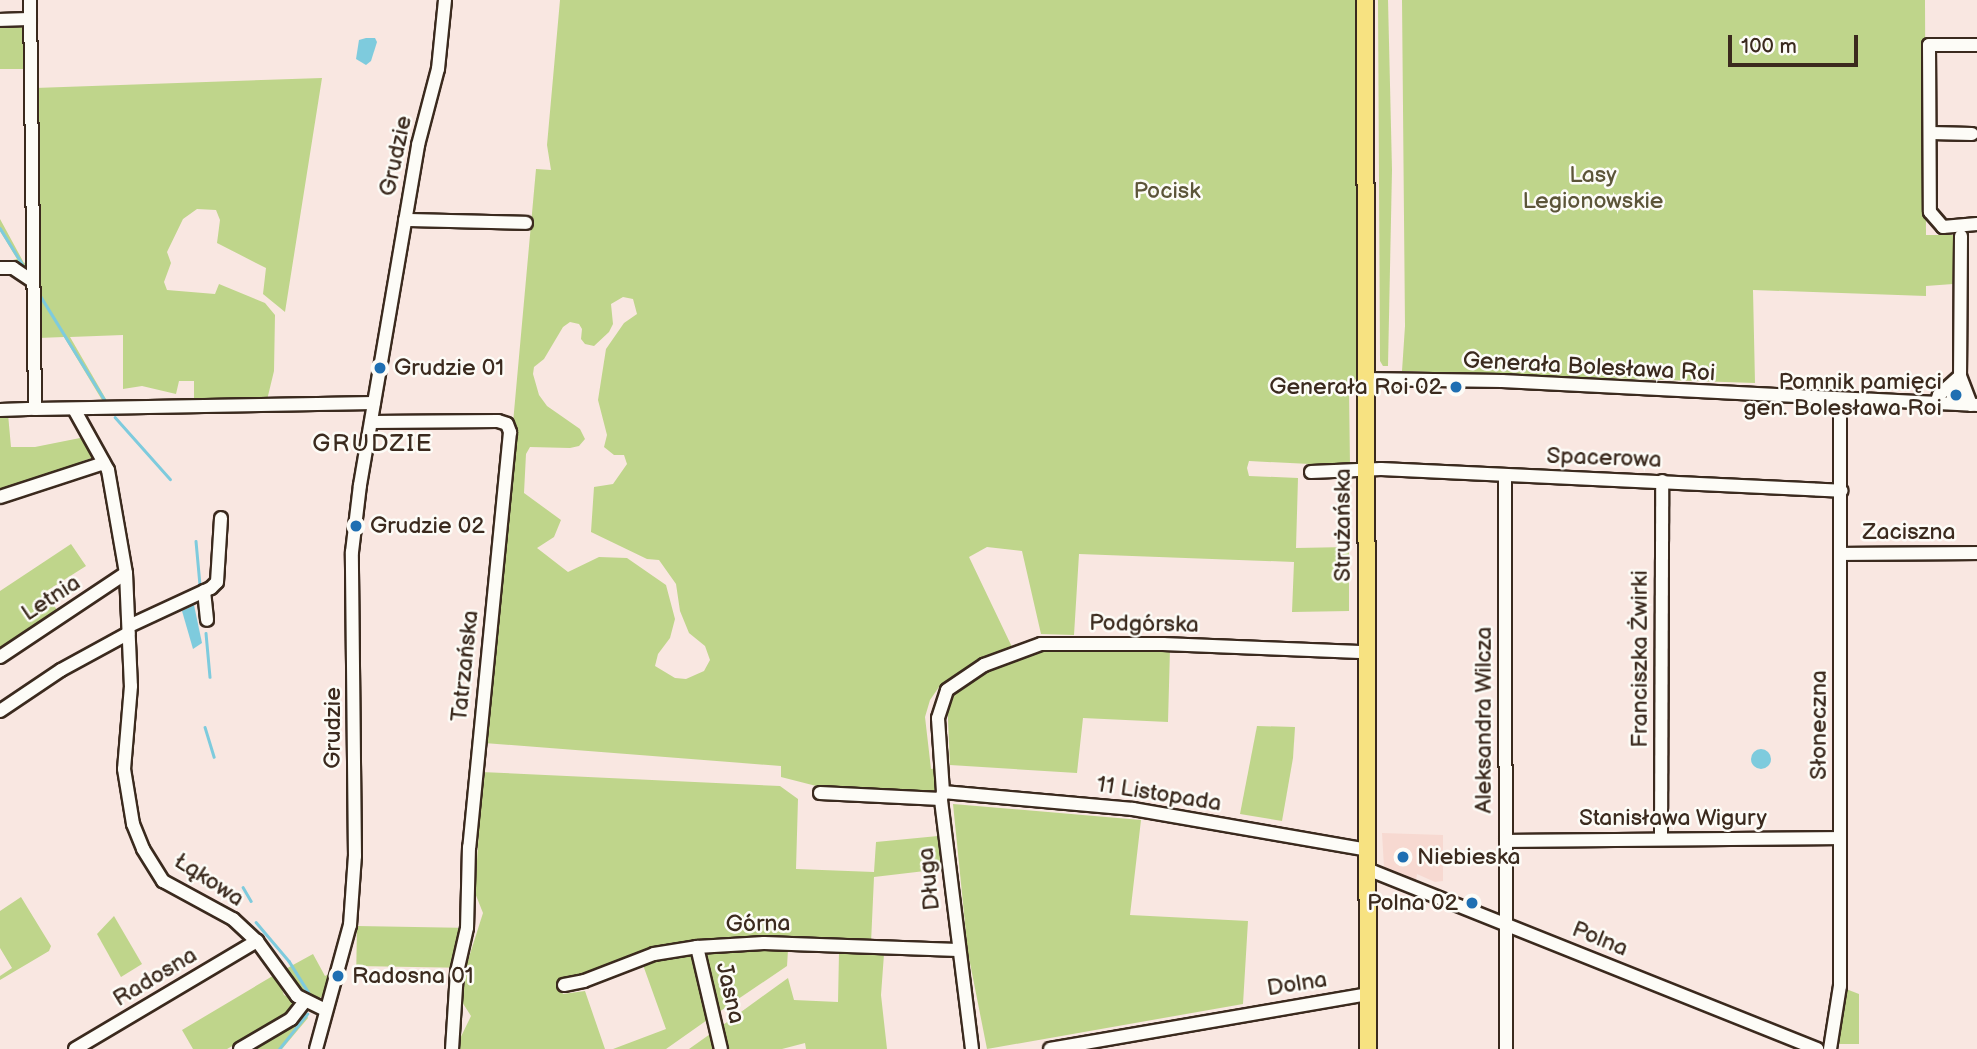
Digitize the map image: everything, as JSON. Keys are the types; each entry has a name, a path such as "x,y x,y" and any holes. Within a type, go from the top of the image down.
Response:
{"main road":[{"name":"Strużańska","path":"1365,0 1368,1049"}],"street":[{"path":"30,0 35,409"},
{"name":"Grudzie","path":"316,1049 350,925 355,856 352,552 370,422 418,145 438,69 444,0"},
{"path":"0,20 30,19"},
{"path":"1977,45 1929,46 1930,212 1943,227 1961,230 1977,223"},
{"path":"1931,134 1975,133"},
{"path":"405,220 526,223"},
{"name":"Generała Bolesława Roi","path":"1365,379 1502,381 1974,405 1960,376 1961,230"},
{"path":"0,268 17,270 32,281"},
{"path":"1936,404 1939,396 1960,376"},
{"name":"Słoneczna","path":"1830,1049 1839,993 1840,400"},
{"path":"0,410 374,404"},
{"name":"Łąkowa","path":"74,409 110,478 126,573 131,686 124,769 132,824 143,849 163,881 233,919 257,941 281,978 305,1002 326,1010"},
{"name":"Tatrzańska","path":"370,422 498,421 507,424 510,432 468,847 467,928 457,972 452,1049"},
{"path":"0,497 104,463"},
{"name":"Spacerowa","path":"1311,472 1366,469 1841,491"},
{"name":"Aleksandra Wilcza","path":"1505,475 1506,1049"},
{"name":"Franciszka Żwirki","path":"1661,838 1662,481"},
{"path":"0,711 129,629 217,582 221,518"},
{"name":"Zaciszna","path":"1840,554 1977,553"},
{"name":"Letnia","path":"0,657 126,573"},
{"path":"204,591 207,620"},
{"name":"Podgórska","path":"940,704 947,690 965,676 984,665 1041,643 1163,644 1366,652"},
{"name":"Długa","path":"940,704 938,718 942,795 958,950 972,1049"},
{"name":"11 Listopada","path":"820,793 942,795 1133,809 1367,850"},
{"name":"Stanisława Wigury","path":"1506,841 1840,838"},
{"name":"Polna","path":"1367,869 1817,1049"},
{"name":"Radosna","path":"75,1049 257,941"},
{"name":"Górna","path":"564,985 584,981 654,954 697,947 764,943 958,950"},
{"name":"Jasna","path":"697,947 721,1049"},
{"name":"Dolna","path":"1051,1049 1367,994"},
{"path":"240,1049 291,1019 305,1002"}],"shaded area":[{"path":"1382,833 1443,835 1443,881 1435,882 1417,874 1416,880 1384,867"}],"green space":[{"name":"Pocisk","path":"560,0 1361,0 1360,373 1349,388 1350,466 1249,461 1247,468 1249,476 1298,478 1296,548 1349,547 1349,611 1292,612 1294,562 1079,554 1074,635 1041,634 1022,551 987,547 969,557 1012,647 956,676 939,687 930,700 925,717 931,769 938,768 937,789 931,794 828,789 781,777 781,766 484,743 536,169 551,170 547,145","holes":["623,297 633,299 637,314 624,323 606,349 598,400 607,435 604,447 614,455 624,455 627,464 613,484 594,487 591,532 647,559 659,560 676,584 680,611 689,633 705,646 710,660 704,671 686,679 675,678 655,666 658,654 670,638 675,619 666,585 627,558 599,557 568,572 537,548 554,537 561,520 524,493 526,454 530,447 570,448 579,446 585,439 580,429 547,406 539,395 533,374 534,367 544,359 563,327 570,322 579,324 582,329 581,339 585,344 594,346 609,332 613,324 611,304"]},
{"path":"1378,0 1388,0 1392,170 1388,366 1383,366 1380,361"},
{"name":"Lasy Legionowskie","path":"1402,0 1925,0 1926,235 1953,235 1953,284 1926,286 1926,296 1753,290 1755,383 1402,371 1405,326"},
{"path":"0,23 27,23 27,69 0,69"},
{"path":"322,78 285,312 263,294 266,268 217,243 220,220 216,210 197,209 183,219 167,252 171,263 164,282 167,290 215,294 219,284 265,303 275,315 274,371 267,400 194,403 194,381 179,381 176,394 142,386 123,389 123,335 70,337 110,406 105,405 64,337 38,338 35,88"},
{"path":"0,219 24,263 29,261 30,273 13,260 17,259 0,231"},
{"path":"0,414 8,414 11,447 35,447 85,437 97,456 80,462 81,465 0,494"},
{"path":"71,544 86,566 45,592 59,613 0,652 0,591"},
{"path":"1043,647 1170,649 1168,722 1083,718 1077,773 950,765 947,697 966,681"},
{"path":"1257,726 1295,727 1293,758 1282,821 1240,814"},
{"path":"481,772 780,786 798,799 796,869 874,872 876,842 938,836 942,869 874,877 871,943 751,937 710,940 642,952 579,977 558,982 563,994 585,991 605,1049 455,1049 471,1016 462,1002 463,976 483,913 475,893 479,829 475,817"},
{"path":"953,804 1141,820 1130,915 1248,921 1243,1004 987,1049 968,953"},
{"path":"21,897 51,946 49,951 0,980 0,976 12,968 0,948 0,911"},
{"path":"114,916 142,964 121,977 97,934"},
{"path":"357,926 458,928 457,968 356,966"},
{"path":"750,947 788,950 787,966 719,1012 703,951"},
{"path":"839,952 884,954 881,995 887,1049 806,1049 805,1043 782,1049 729,1049 723,1025 788,978 794,1000 838,1002"},
{"path":"693,953 710,1018 666,1049 613,1049 666,1029 643,965"},
{"path":"313,954 325,976 333,972 327,993 315,1001 307,1000 282,971"},
{"path":"276,974 284,995 297,1002 295,1011 227,1049 193,1049 182,1030"},
{"path":"1846,989 1859,994 1859,1044 1838,1044"},
{"path":"305,1011 308,1018 282,1049 248,1049"},
{"path":"713,1032 717,1049 689,1049"}],"water":[{"path":"375,38 377,42 371,61 366,65 356,59 359,40"},
{"path":"194,605 202,643 193,649 182,611"},
{"path":"1761,749 1768,752 1771,759 1768,766 1761,769 1754,766 1751,759 1754,752"}],"waterway":[{"path":"0,228 26,270"},
{"path":"38,292 106,402"},
{"path":"115,417 170,479"},
{"path":"196,541 200,585"},
{"path":"206,633 210,677"},
{"path":"205,727 214,757"},
{"path":"243,887 251,901"},
{"path":"256,922 289,961 312,998"},
{"path":"279,1049 307,1014"}],"place":[{"name":"Grudzie 01","path":"380,368"},
{"name":"Generała Roi 02","path":"1456,387"},
{"name":"Pomnik pamięci gen. Bolesława Roi","path":"1956,395"},
{"name":"Grudzie 02","path":"356,526"},
{"name":"Niebieska","path":"1403,857"},
{"name":"Polna 02","path":"1472,903"},
{"name":"Radosna 01","path":"338,976"}],"district":[{"name":"GRUDZIE","path":"373,444"}]}
